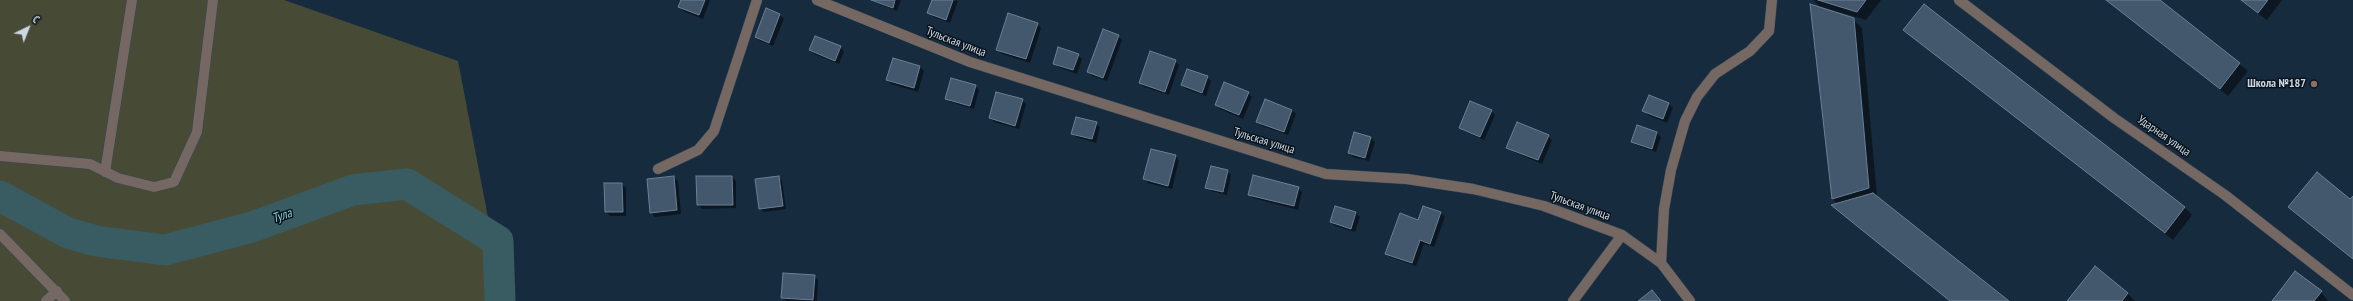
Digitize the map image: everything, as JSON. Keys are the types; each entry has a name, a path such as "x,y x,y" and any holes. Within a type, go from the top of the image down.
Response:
{"street":[{"path":"105,172 132,0"},
{"path":"0,156 90,164 118,178 154,187 174,182 197,132 213,0"},
{"path":"658,168 698,150 714,131 757,0"},
{"name":"Тульская улица","path":"817,0 970,62 1326,174 1408,179 1473,190 1544,206 1622,235 1661,263 1690,301"},
{"path":"1661,263 1664,209 1671,170 1685,121 1697,97 1714,74 1750,51 1769,31 1772,0"},
{"name":"Ударная улица","path":"1959,0 2114,118 2225,194 2353,295"},
{"path":"0,234 57,291 65,301"},
{"path":"1573,301 1622,235"},
{"path":"46,301 57,291"}],"green space":[{"path":"0,0 284,0 458,61 504,301 0,301"}],"building":[{"path":"681,0 705,0 699,15 678,7"},
{"path":"871,0 895,0 893,8"},
{"path":"932,0 953,0 946,20 927,13"},
{"path":"1818,0 1866,0 1857,12"},
{"path":"2106,0 2160,0 2240,63 2220,89"},
{"path":"2241,0 2268,0 2258,13"},
{"path":"1810,4 1854,18 1869,188 1832,199"},
{"path":"1924,4 2185,207 2165,233 1903,30"},
{"path":"766,8 780,14 769,43 755,37"},
{"path":"1008,13 1038,23 1026,59 996,50"},
{"path":"1103,29 1119,35 1103,78 1087,72"},
{"path":"815,36 841,46 835,61 809,50"},
{"path":"1058,47 1079,54 1073,70 1053,64"},
{"path":"1150,51 1176,60 1165,92 1139,83"},
{"path":"893,58 920,66 914,88 886,80"},
{"path":"1187,69 1208,76 1202,93 1181,85"},
{"path":"951,78 976,85 970,106 945,99"},
{"path":"1224,82 1249,92 1239,115 1215,105"},
{"path":"996,92 1023,99 1015,126 989,118"},
{"path":"1649,95 1669,103 1663,119 1642,111"},
{"path":"1265,99 1292,110 1284,132 1256,122"},
{"path":"1470,101 1492,110 1480,137 1459,128"},
{"path":"1076,117 1097,122 1092,139 1071,134"},
{"path":"1517,122 1549,135 1538,160 1506,148"},
{"path":"1637,125 1657,132 1652,149 1631,142"},
{"path":"1354,132 1371,137 1365,158 1348,153"},
{"path":"1151,149 1176,155 1168,186 1143,179"},
{"path":"1211,166 1228,170 1223,192 1205,188"},
{"path":"2317,172 2350,199 2353,196 2353,259 2288,207"},
{"path":"1253,175 1299,187 1294,206 1248,195"},
{"path":"674,176 677,210 650,213 647,179"},
{"path":"696,176 732,176 733,205 697,205"},
{"path":"779,176 783,206 759,209 755,179"},
{"path":"604,183 622,183 623,212 605,212"},
{"path":"1873,193 2009,301 1950,301 1831,205"},
{"path":"1335,206 1356,212 1351,229 1330,222"},
{"path":"1423,206 1441,212 1430,244 1420,240 1412,263 1385,254 1400,213 1418,220"},
{"path":"2095,266 2128,293 2122,301 2067,301"},
{"path":"2295,271 2322,291 2314,301 2272,301"},
{"path":"783,273 815,275 813,300 781,298"},
{"path":"1652,290 1661,301 1638,301"}],"waterway":[{"name":"Тула","path":"0,196 68,233 96,241 165,250 252,227 353,190 407,184 498,241 500,301"}],"place":[{"name":"Школа №187","path":"2314,84"}]}
